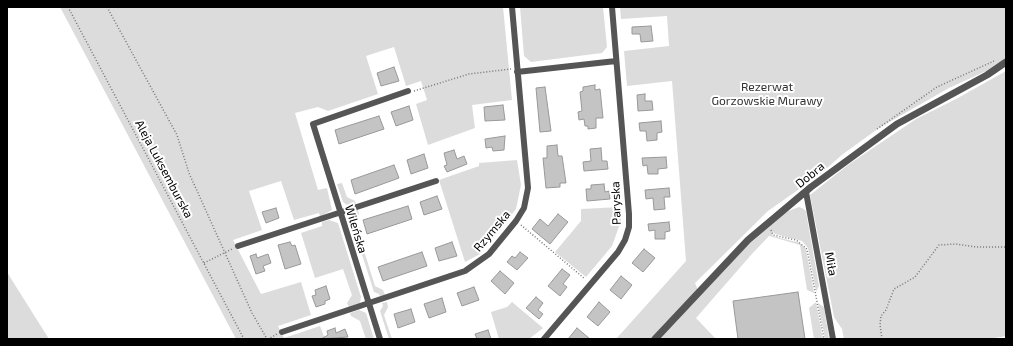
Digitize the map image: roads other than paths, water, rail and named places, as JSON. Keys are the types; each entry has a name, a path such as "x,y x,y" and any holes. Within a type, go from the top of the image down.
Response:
{"street":[{"name":"Rzymska","path":"282,332 465,271 490,254 516,221 524,208 528,188 512,7"},
{"name":"Paryska","path":"544,339 622,246 630,220 612,7"},
{"path":"517,70 616,61"},
{"name":"Dobra","path":"655,339 748,240 767,222 846,160 897,124 987,75 1006,62"},
{"name":"Wileńska","path":"380,339 313,124 408,91"},
{"path":"238,246 436,181"},
{"name":"Miła","path":"806,192 833,339"}],"park label":[{"name":"Rezerwat Gorzowskie Murawy","path":"767,94"}]}
